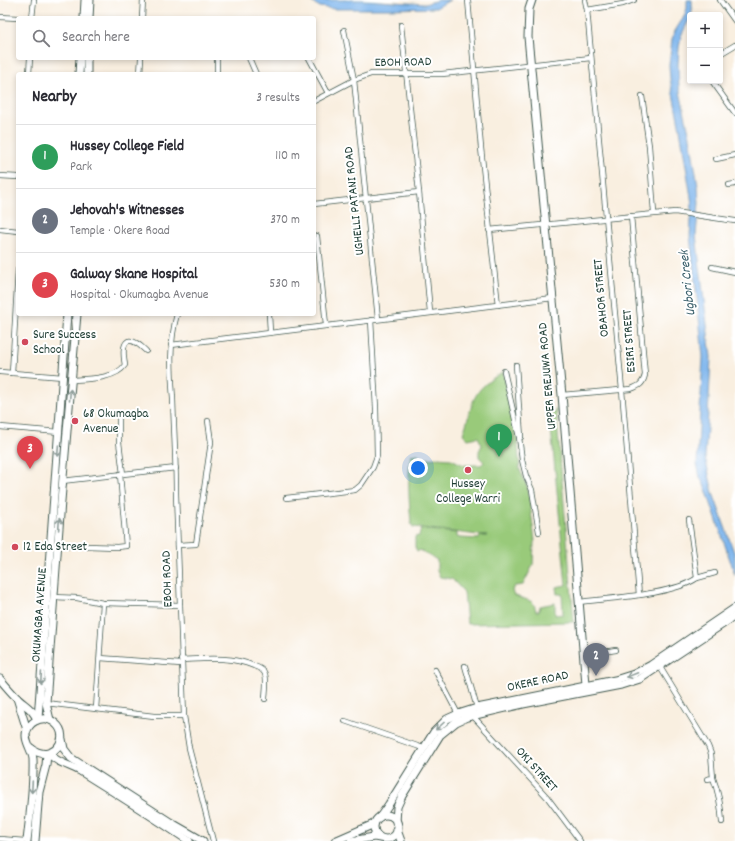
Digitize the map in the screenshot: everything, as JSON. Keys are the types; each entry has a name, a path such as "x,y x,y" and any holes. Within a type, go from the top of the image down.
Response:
{"main road":[{"path":"84,16 85,0"},
{"path":"89,16 90,0"},
{"name":"UPPER EREJUWA ROAD","path":"532,0 529,9 528,23 531,64 547,224 586,685"},
{"path":"79,72 80,60"},
{"path":"87,60 87,72"},
{"name":"OKUMAGBA AVENUE","path":"43,703 67,316"},
{"name":"OKUMAGBA AVENUE","path":"43,703 77,316"},
{"name":"OKERE ROAD","path":"380,816 390,804 437,729 447,719 477,708 624,678 642,670 735,608"},
{"name":"OKERE ROAD","path":"396,822 399,801 440,735 456,722 473,716 523,704 640,680 735,616"},
{"path":"0,679 17,698 34,713 37,720"},
{"path":"17,698 27,730 26,739 32,756 33,781 26,841"},
{"path":"37,720 43,703"},
{"path":"43,703 50,720"},
{"path":"27,730 29,726 37,720 42,718 50,720 59,727 64,749 71,758 170,822 203,841"},
{"path":"30,748 41,754 48,754 59,746 61,737"},
{"path":"34,841 39,792 48,754"},
{"path":"48,754 55,760 80,771 189,841"},
{"path":"335,841 374,824 380,816 387,815 391,816 396,822 401,841"},
{"path":"374,824 375,832 380,838"},
{"path":"351,841 374,837 393,839 397,830"}],"street":[{"path":"32,16 34,0"},
{"path":"142,16 144,0"},
{"path":"468,0 489,230 498,305"},
{"name":"OBAHOR STREET","path":"585,0 622,390 639,595"},
{"path":"587,10 623,4 634,0"},
{"path":"720,0 735,21"},
{"path":"0,17 16,18"},
{"path":"401,25 430,312"},
{"name":"UGHELLI PATANI ROAD","path":"344,30 354,80 378,319"},
{"path":"723,52 735,45"},
{"name":"EBOH ROAD","path":"316,100 354,80 371,74 442,74 591,58"},
{"path":"29,72 30,60"},
{"path":"140,60 140,72"},
{"path":"217,60 217,72"},
{"path":"250,60 255,72"},
{"path":"310,60 328,93"},
{"path":"714,84 735,113"},
{"path":"642,96 650,146 654,213"},
{"path":"716,159 735,154"},
{"path":"0,176 16,177"},
{"path":"729,185 735,184"},
{"path":"316,204 419,192"},
{"path":"489,230 675,212 735,221"},
{"name":"ESIRI STREET","path":"562,395 631,389 641,384 645,375 631,216"},
{"path":"0,229 16,231"},
{"path":"317,236 326,325"},
{"path":"712,267 735,272"},
{"path":"171,345 553,298"},
{"path":"12,373 16,304"},
{"name":"EBOH ROAD","path":"176,316 172,333 171,345 184,716 189,748 213,841"},
{"path":"269,316 270,332"},
{"path":"286,498 355,490 361,485 376,461 376,408 371,320"},
{"path":"72,380 101,378 119,372 125,365 124,348 126,342 134,341 146,351"},
{"path":"516,365 524,468"},
{"path":"504,370 519,437 524,468 532,490 539,532"},
{"path":"0,372 62,377"},
{"path":"57,545 126,546 119,442 119,417"},
{"path":"178,546 196,544 211,442 208,421"},
{"path":"0,426 59,432"},
{"path":"62,481 176,468"},
{"path":"689,520 696,578"},
{"path":"579,602 639,595 675,588 691,582 696,578 715,573"},
{"path":"53,597 77,598 103,602 180,605"},
{"path":"96,709 103,602"},
{"path":"583,654 616,650"},
{"path":"100,658 181,662 224,659 246,662 260,668 264,672 266,676 265,699"},
{"path":"465,666 477,708"},
{"path":"660,667 708,746 711,754 713,778 719,794 722,822"},
{"path":"435,670 458,714"},
{"path":"43,703 154,716 184,716"},
{"name":"OKI STREET","path":"473,716 547,796 580,841"},
{"path":"345,721 424,748"},
{"path":"707,779 713,778"},
{"path":"0,839 26,841"}],"green space":[{"path":"503,372 517,436 520,470 528,489 535,541 533,565 523,585 515,586 512,590 513,594 532,602 536,611 539,611 540,606 555,603 555,615 563,614 562,594 557,594 556,587 566,585 550,418 556,409 574,622 467,624 464,592 452,579 440,577 437,570 437,560 420,550 417,552 415,547 415,537 419,536 421,529 457,533 457,537 460,538 479,539 480,536 487,536 413,527 411,523 409,497 410,464 411,455 418,454 421,459 451,459 464,465 481,465 484,462 479,457 479,451 482,445 478,437 468,439 463,434 472,405 479,391 484,385"}],"water":[{"path":"308,0 363,0 425,4 438,0 450,0 436,8 334,9 320,7"},
{"path":"687,0 692,0 692,12 687,12 687,24 681,36 678,65 679,87 690,137 698,186 699,203 696,235 711,357 705,457 713,493 735,555 735,575 706,489 700,477 697,464 703,357 690,236 692,204 670,79 669,65 672,39 685,15"}],"place":[{"name":"Sure Success School","path":"25,342"},
{"name":"68 Okumagba Avenue","path":"75,421"},
{"name":"Hussey College Field","path":"499,457"},
{"name":"Galway Skane Hospital","path":"30,469"},
{"name":"Hussey College Warri","path":"468,470"},
{"name":"12 Eda Street","path":"15,547"},
{"name":"Jehovah's Witnesses","path":"596,676"}],"water label":[{"name":"Ugbori Creek","path":"688,283"}]}
